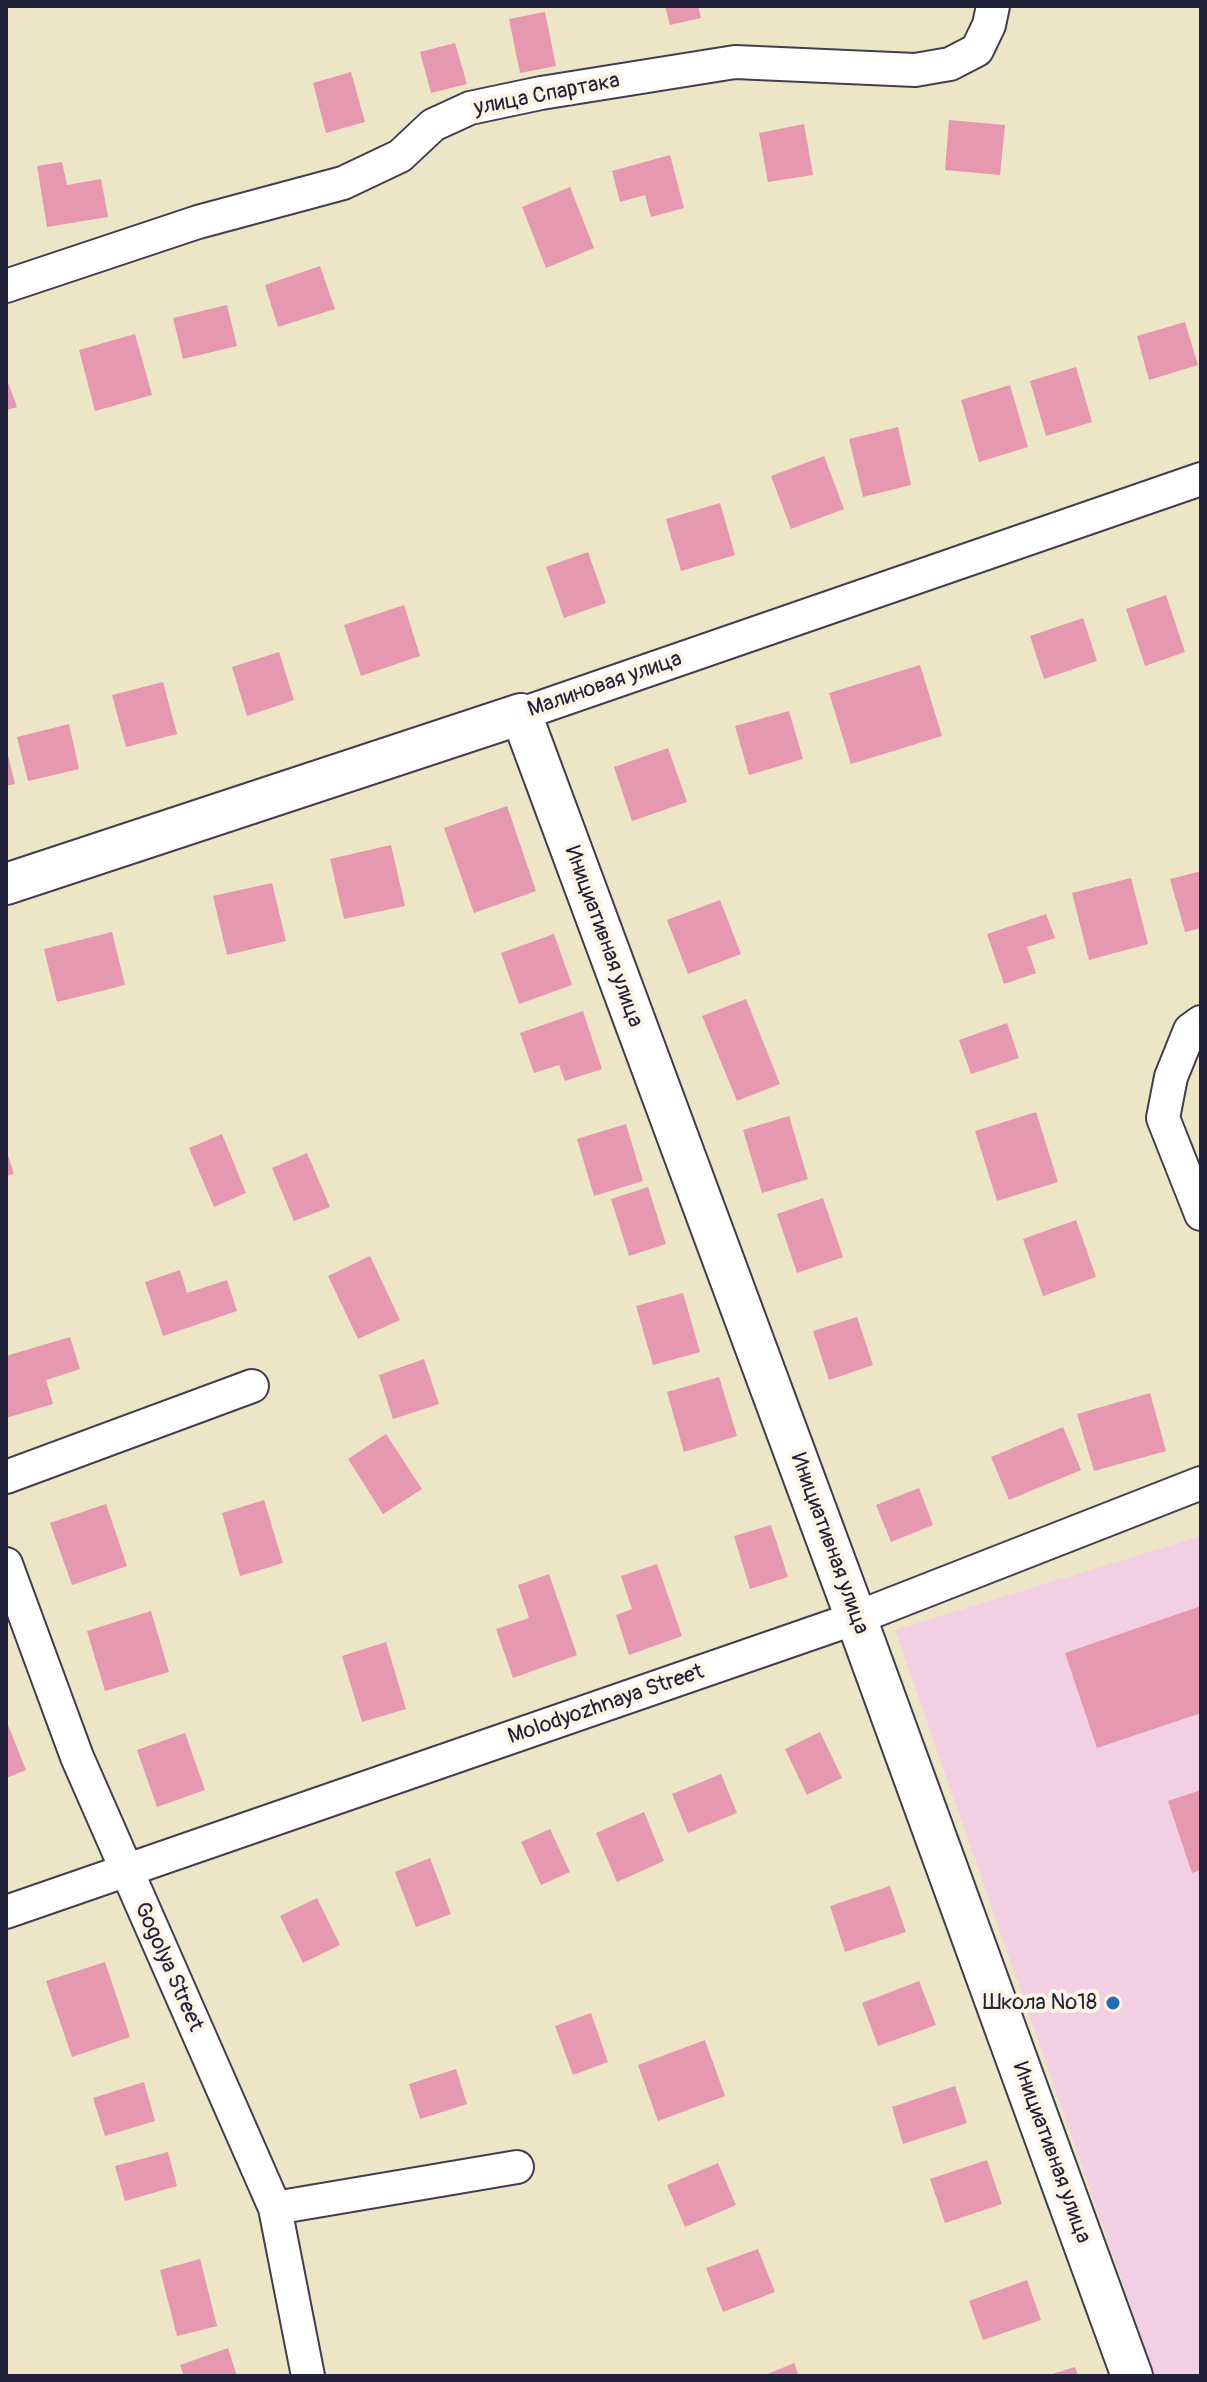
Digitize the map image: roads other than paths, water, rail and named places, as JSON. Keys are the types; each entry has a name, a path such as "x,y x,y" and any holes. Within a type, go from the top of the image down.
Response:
{"street":[{"name":"улица Спартака","path":"6,286 198,222 343,183 400,156 433,125 470,108 541,93 735,62 915,70 950,64 977,50 989,25 993,6"},
{"name":"Малиновая улица","path":"6,884 521,714 1201,479"},
{"name":"Инициативная улица","path":"521,714 856,1618 1132,2376"},
{"path":"1201,1022 1190,1030 1171,1077 1163,1118 1201,1214"},
{"path":"6,1477 252,1386"},
{"name":"Molodyozhnaya Street","path":"6,1912 856,1618 1201,1483"},
{"name":"Gogolya Street","path":"6,1564 77,1757 275,2208 308,2376"},
{"path":"275,2208 517,2167"}],"place":[{"name":"Школа №18","path":"1113,2003"}]}
